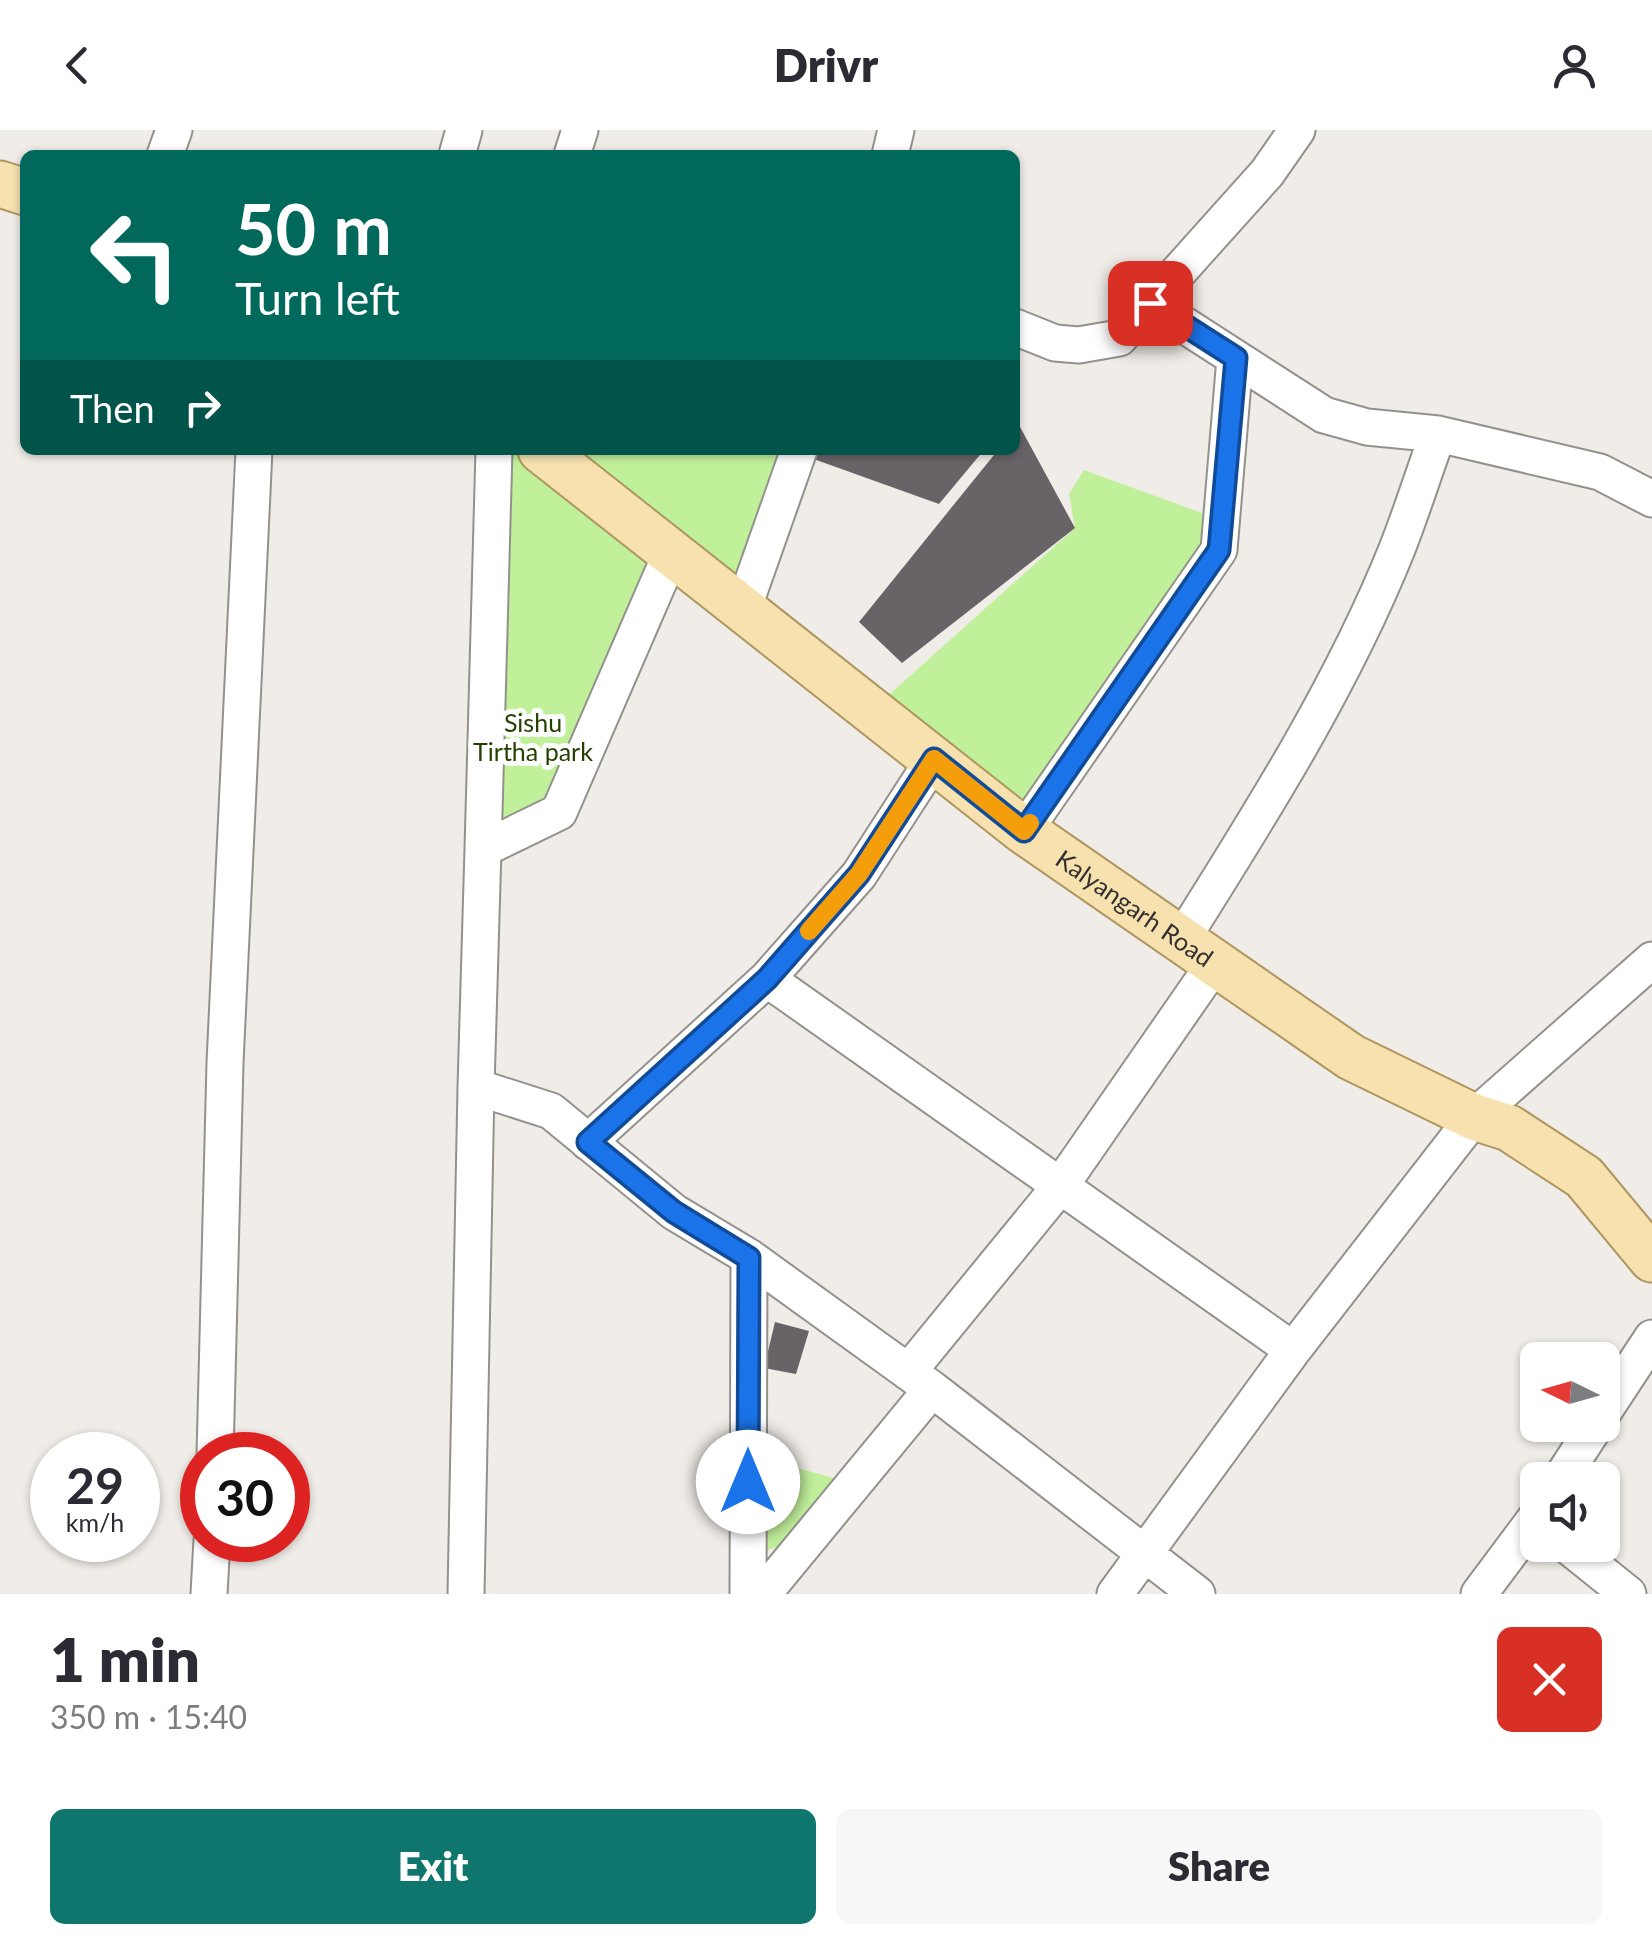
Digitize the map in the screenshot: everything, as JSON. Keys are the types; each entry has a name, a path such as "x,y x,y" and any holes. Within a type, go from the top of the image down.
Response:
{"main road":[{"name":"Kalyangarh Road","path":"546,455 1024,831 1351,1057 1474,1117 1509,1128 1584,1177 1652,1259"}],"street":[{"path":"1020,329 1055,342 1079,344 1119,338 1267,173 1297,130"},
{"path":"1150,303 1324,415 1367,428 1438,434 1600,472 1652,500"},
{"path":"1024,831 1219,550 1236,358"},
{"path":"764,1594 1061,1185 1198,951 1268,802 1349,650 1396,551 1438,434"},
{"path":"216,1432 225,1062 254,455"},
{"path":"466,1594 494,455"},
{"path":"743,610 797,455"},
{"path":"483,848 560,812 670,556"},
{"path":"588,1142 767,979 859,874 934,759"},
{"path":"1115,1594 1293,1350 1474,1117 1652,960"},
{"path":"767,979 1293,1350"},
{"path":"476,1087 552,1111 674,1212 749,1258 920,1380 1197,1594"},
{"path":"748,1594 749,1258"},
{"path":"1620,1387 1652,1338"},
{"path":"1479,1594 1520,1540"},
{"path":"209,1594 211,1562"},
{"path":"1588,1562 1628,1594"}],"green space":[{"name":"Sishu Tirtha park","path":"504,455 797,455 743,609 660,544 555,802 494,835"},
{"path":"1084,470 1221,520 1024,831 872,710 1075,528 1069,494"},
{"path":"768,1460 837,1479 794,1542 764,1551"}],"building":[{"path":"1020,427 1075,528 902,663 859,622 994,455 1020,455"},
{"path":"809,455 980,455 939,504"},
{"path":"775,1322 809,1331 796,1374 764,1368"}],"slow traffic":[{"path":"809,931 859,874 934,759 1024,831 1030,823"}],"route":[{"path":"748,1482 749,1258 674,1212 588,1142 767,979 859,874 934,759 1024,831 1219,550 1236,358 1150,303"}]}
